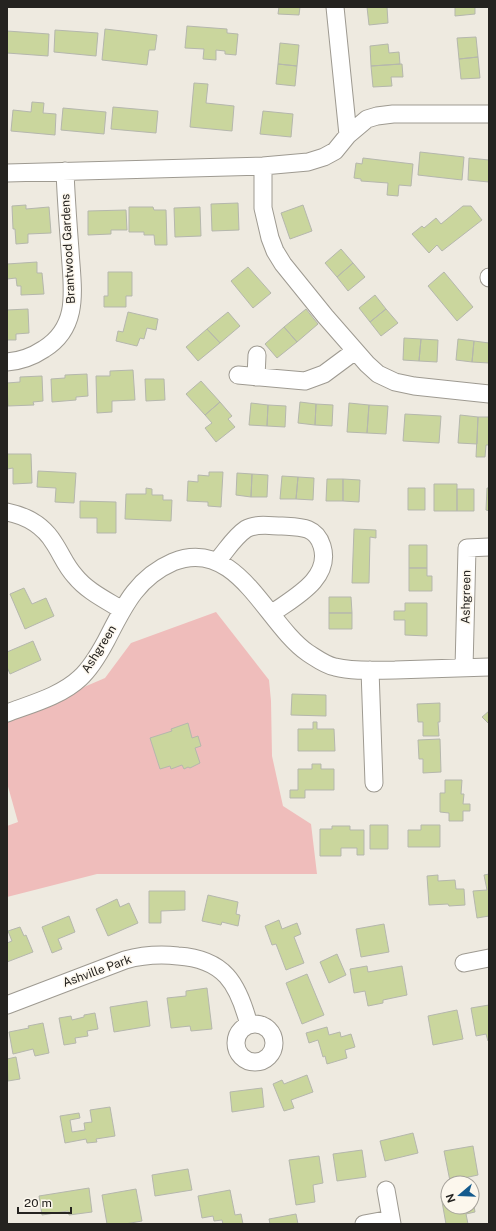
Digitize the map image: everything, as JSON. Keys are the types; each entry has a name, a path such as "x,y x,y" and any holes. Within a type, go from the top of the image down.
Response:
{"street":[{"path":"335,7 348,135"},
{"path":"7,173 263,166 308,162 324,157 335,151 348,135 363,122 377,116 393,114 489,114"},
{"path":"263,166 264,208 270,238 275,251 283,264 355,351 378,374 395,382 414,386 489,394"},
{"name":"Brantwood Gardens","path":"7,362 26,359 49,346 62,332 71,315 72,283 65,171"},
{"path":"238,375 305,381 324,374 355,351"},
{"path":"256,377 257,355"},
{"path":"7,512 23,516 34,522 45,531 54,543 66,566 76,578 87,588 122,610"},
{"path":"218,561 235,539 247,529 259,525 299,527 308,529 318,536 322,547 324,560 318,577 271,614"},
{"name":"Ashgreen","path":"464,668 467,548 489,548"},
{"name":"Ashgreen","path":"7,713 56,694 81,678 100,651 132,594 147,577 161,568 188,558 205,558 218,561 231,569 240,577 287,633 306,651 319,660 334,667 370,670 489,668"},
{"path":"370,670 374,783"},
{"name":"Ashville Park","path":"7,1005 125,960 156,954 182,956 196,958 217,966 225,974 232,982 241,999 249,1025"},
{"path":"464,963 489,958"},
{"path":"364,1224 391,1221 386,1190"}],"shaded area":[{"path":"216,612 269,680 272,756 283,806 311,824 317,874 97,874 7,897 7,826 18,822 7,783 7,720 105,678 131,643"}],"building":[{"path":"279,7 300,7 299,15 278,14"},
{"path":"367,7 387,7 388,23 369,25"},
{"path":"455,7 475,7 475,14 455,16"},
{"path":"187,26 227,29 227,33 238,34 236,55 225,54 225,51 216,50 216,60 203,59 204,49 185,48"},
{"path":"105,29 157,35 155,50 149,50 147,65 102,60"},
{"path":"55,30 98,33 96,56 54,52"},
{"path":"7,31 49,34 48,56 7,53"},
{"path":"476,37 478,57 459,59 457,38"},
{"path":"280,43 299,45 297,66 278,64"},
{"path":"388,44 389,53 399,52 400,64 371,66 370,46"},
{"path":"478,57 480,78 461,79 459,59"},
{"path":"278,64 297,66 295,86 276,84"},
{"path":"402,64 403,77 391,77 392,86 373,87 371,66"},
{"path":"194,83 208,84 206,103 234,106 232,131 190,127"},
{"path":"32,102 44,103 43,113 56,114 55,135 11,131 13,110 31,112"},
{"path":"113,107 158,111 156,133 111,129"},
{"path":"63,108 106,112 104,134 61,130"},
{"path":"263,111 293,114 291,137 260,134"},
{"path":"420,152 464,157 462,180 418,175"},
{"path":"363,158 413,164 411,186 399,185 398,196 387,195 388,183 361,181 361,179 354,178 356,163 362,164"},
{"path":"469,158 489,160 489,182 468,180"},
{"path":"238,203 239,230 212,231 211,204"},
{"path":"26,205 26,209 49,207 51,233 28,234 28,243 16,244 15,229 13,229 12,206"},
{"path":"303,205 312,231 290,239 281,213"},
{"path":"463,206 471,206 482,220 442,251 437,245 429,253 412,234 422,226 424,228 436,218 441,224"},
{"path":"129,207 153,207 154,210 166,210 167,245 155,245 154,235 144,235 144,232 129,232"},
{"path":"200,207 201,236 175,237 174,208"},
{"path":"126,210 127,230 111,230 111,234 88,235 88,211"},
{"path":"341,249 353,263 337,277 325,263"},
{"path":"37,262 37,273 42,273 44,294 21,295 21,286 17,286 16,278 7,279 7,264"},
{"path":"353,263 365,277 348,291 337,277"},
{"path":"248,267 271,293 253,308 231,281"},
{"path":"108,272 132,272 132,296 126,296 126,307 104,307 104,296 108,296"},
{"path":"444,272 473,307 457,321 428,286"},
{"path":"375,295 386,309 370,322 359,308"},
{"path":"28,309 29,333 16,334 16,340 7,340 7,310"},
{"path":"306,309 318,324 297,342 284,327"},
{"path":"386,309 398,323 381,336 370,322"},
{"path":"128,312 158,319 156,330 147,328 144,339 140,338 137,346 116,341 118,331 123,332"},
{"path":"228,312 240,326 220,343 207,329"},
{"path":"284,327 297,342 277,358 265,344"},
{"path":"207,329 220,343 198,361 186,347"},
{"path":"404,338 421,339 419,361 403,360"},
{"path":"421,339 438,340 437,362 419,361"},
{"path":"458,339 474,341 472,362 456,360"},
{"path":"474,341 489,343 489,363 472,362"},
{"path":"133,370 135,400 112,401 112,412 97,413 96,376 110,376 110,371"},
{"path":"87,374 88,396 76,397 76,400 52,402 51,379 65,378 65,375"},
{"path":"42,376 43,401 33,402 34,405 8,406 7,383 20,382 20,377"},
{"path":"145,379 164,379 165,400 146,401"},
{"path":"201,381 220,402 205,415 186,394"},
{"path":"220,402 232,416 228,419 235,427 216,442 205,428 212,423 205,415"},
{"path":"300,402 316,404 315,425 298,423"},
{"path":"251,403 268,405 267,426 249,425"},
{"path":"349,403 369,405 367,433 347,432"},
{"path":"316,404 333,405 332,426 315,425"},
{"path":"268,405 286,406 285,427 267,426"},
{"path":"369,405 388,406 386,434 367,433"},
{"path":"405,414 441,416 439,443 403,441"},
{"path":"460,415 478,417 477,444 458,443"},
{"path":"478,417 489,417 489,445 486,445 485,457 476,457"},
{"path":"7,454 31,454 32,483 13,484 13,468 7,469"},
{"path":"38,471 76,473 74,503 55,502 56,488 37,487"},
{"path":"209,472 223,472 221,507 208,506 208,502 187,501 188,481 198,482 198,475 209,476"},
{"path":"237,473 252,474 251,497 236,495"},
{"path":"252,474 268,475 267,497 251,497"},
{"path":"282,476 298,477 296,499 280,499"},
{"path":"298,477 314,478 313,500 296,499"},
{"path":"327,479 343,479 343,501 326,501"},
{"path":"343,479 360,480 359,502 343,501"},
{"path":"434,484 457,484 457,511 434,511"},
{"path":"146,488 152,489 152,495 163,495 163,500 172,500 171,521 125,519 126,494 146,494"},
{"path":"408,488 425,488 425,510 408,510"},
{"path":"487,488 489,488 489,511 486,510"},
{"path":"457,489 474,489 474,511 457,511"},
{"path":"80,501 116,502 116,533 97,533 97,518 80,518"},
{"path":"354,529 376,530 376,538 370,537 369,583 352,583"},
{"path":"409,545 427,545 427,568 409,568"},
{"path":"409,568 427,568 427,576 432,576 432,591 409,591"},
{"path":"24,588 32,604 46,598 54,616 25,629 10,594"},
{"path":"329,597 351,597 352,613 329,613"},
{"path":"405,603 427,603 427,636 405,635 405,620 394,620 394,611 405,611"},
{"path":"329,613 352,613 352,629 329,629"},
{"path":"33,641 41,660 10,674 7,667 7,652"},
{"path":"292,694 326,695 326,716 291,715"},
{"path":"440,703 440,722 438,722 439,736 423,736 423,722 418,722 417,704"},
{"path":"489,711 489,724 482,717"},
{"path":"313,722 317,722 317,729 334,729 335,751 298,751 298,729 313,729"},
{"path":"188,723 192,738 198,736 201,746 195,748 200,763 184,769 182,765 171,769 170,766 160,769 150,738 172,731 171,729"},
{"path":"440,739 441,772 423,773 423,759 419,759 418,740"},
{"path":"312,764 321,764 321,769 334,769 334,790 305,790 305,798 290,798 290,790 298,790 298,769 312,769"},
{"path":"445,780 462,780 461,794 464,794 463,804 470,804 470,811 463,811 463,821 449,821 449,813 440,812 440,793 445,793"},
{"path":"370,825 388,825 388,849 370,849"},
{"path":"421,825 440,825 440,847 408,847 408,830 421,830"},
{"path":"332,826 350,826 350,830 364,830 364,855 357,855 357,848 341,848 341,856 320,856 320,829 332,829"},
{"path":"489,874 489,916 477,918 473,891 487,890 484,875"},
{"path":"438,875 438,881 455,880 456,889 464,889 465,905 429,905 427,876"},
{"path":"149,891 185,891 185,910 161,911 161,923 149,923"},
{"path":"208,895 238,902 236,914 240,915 238,926 222,922 221,925 202,921"},
{"path":"117,899 120,907 129,903 138,923 108,936 96,909"},
{"path":"69,916 75,932 58,939 62,949 52,953 42,927"},
{"path":"279,920 282,929 297,923 301,934 294,937 304,963 286,970 276,944 272,945 265,926"},
{"path":"384,924 389,952 361,957 356,929"},
{"path":"20,927 24,936 26,935 33,952 7,962 7,943 12,941 8,931"},
{"path":"337,954 346,975 329,983 320,962"},
{"path":"367,966 368,972 402,966 407,995 383,1000 383,1003 368,1006 365,991 354,993 350,969"},
{"path":"307,974 324,1015 302,1024 286,983"},
{"path":"207,988 212,1029 191,1031 190,1026 171,1028 167,998 186,996 186,991"},
{"path":"147,1001 150,1026 114,1032 110,1007"},
{"path":"489,1005 488,1041 486,1034 476,1036 471,1008"},
{"path":"457,1010 463,1039 433,1045 428,1016"},
{"path":"95,1013 98,1029 87,1031 88,1036 75,1038 76,1043 64,1045 59,1018 71,1016 72,1020 84,1017 84,1015"},
{"path":"43,1023 49,1053 35,1056 33,1049 13,1054 9,1032 29,1028 28,1026"},
{"path":"327,1027 329,1035 340,1032 341,1037 351,1034 355,1047 345,1050 347,1058 327,1064 325,1056 323,1057 318,1040 309,1043 306,1033"},
{"path":"16,1057 20,1079 8,1081 7,1059"},
{"path":"307,1075 313,1092 291,1100 294,1108 284,1111 273,1084 282,1080 284,1084"},
{"path":"262,1088 264,1107 232,1112 230,1092"},
{"path":"110,1107 115,1136 96,1139 97,1142 87,1143 86,1139 65,1143 60,1116 79,1113 80,1118 70,1120 72,1132 85,1130 84,1123 92,1122 90,1110"},
{"path":"413,1133 418,1153 385,1161 380,1141"},
{"path":"473,1146 478,1175 449,1175 444,1151"},
{"path":"362,1150 366,1177 337,1181 333,1154"},
{"path":"319,1156 323,1183 313,1185 315,1202 296,1205 289,1160"},
{"path":"188,1169 192,1190 155,1196 152,1175"},
{"path":"89,1188 92,1212 69,1215 68,1211 42,1215 39,1196"},
{"path":"136,1189 142,1221 125,1224 107,1224 102,1195"},
{"path":"230,1190 235,1215 241,1214 243,1224 223,1224 222,1220 214,1221 213,1216 202,1218 198,1196"},
{"path":"296,1214 298,1224 270,1224 269,1219"},
{"path":"444,1215 466,1215 468,1224 446,1224"}]}
